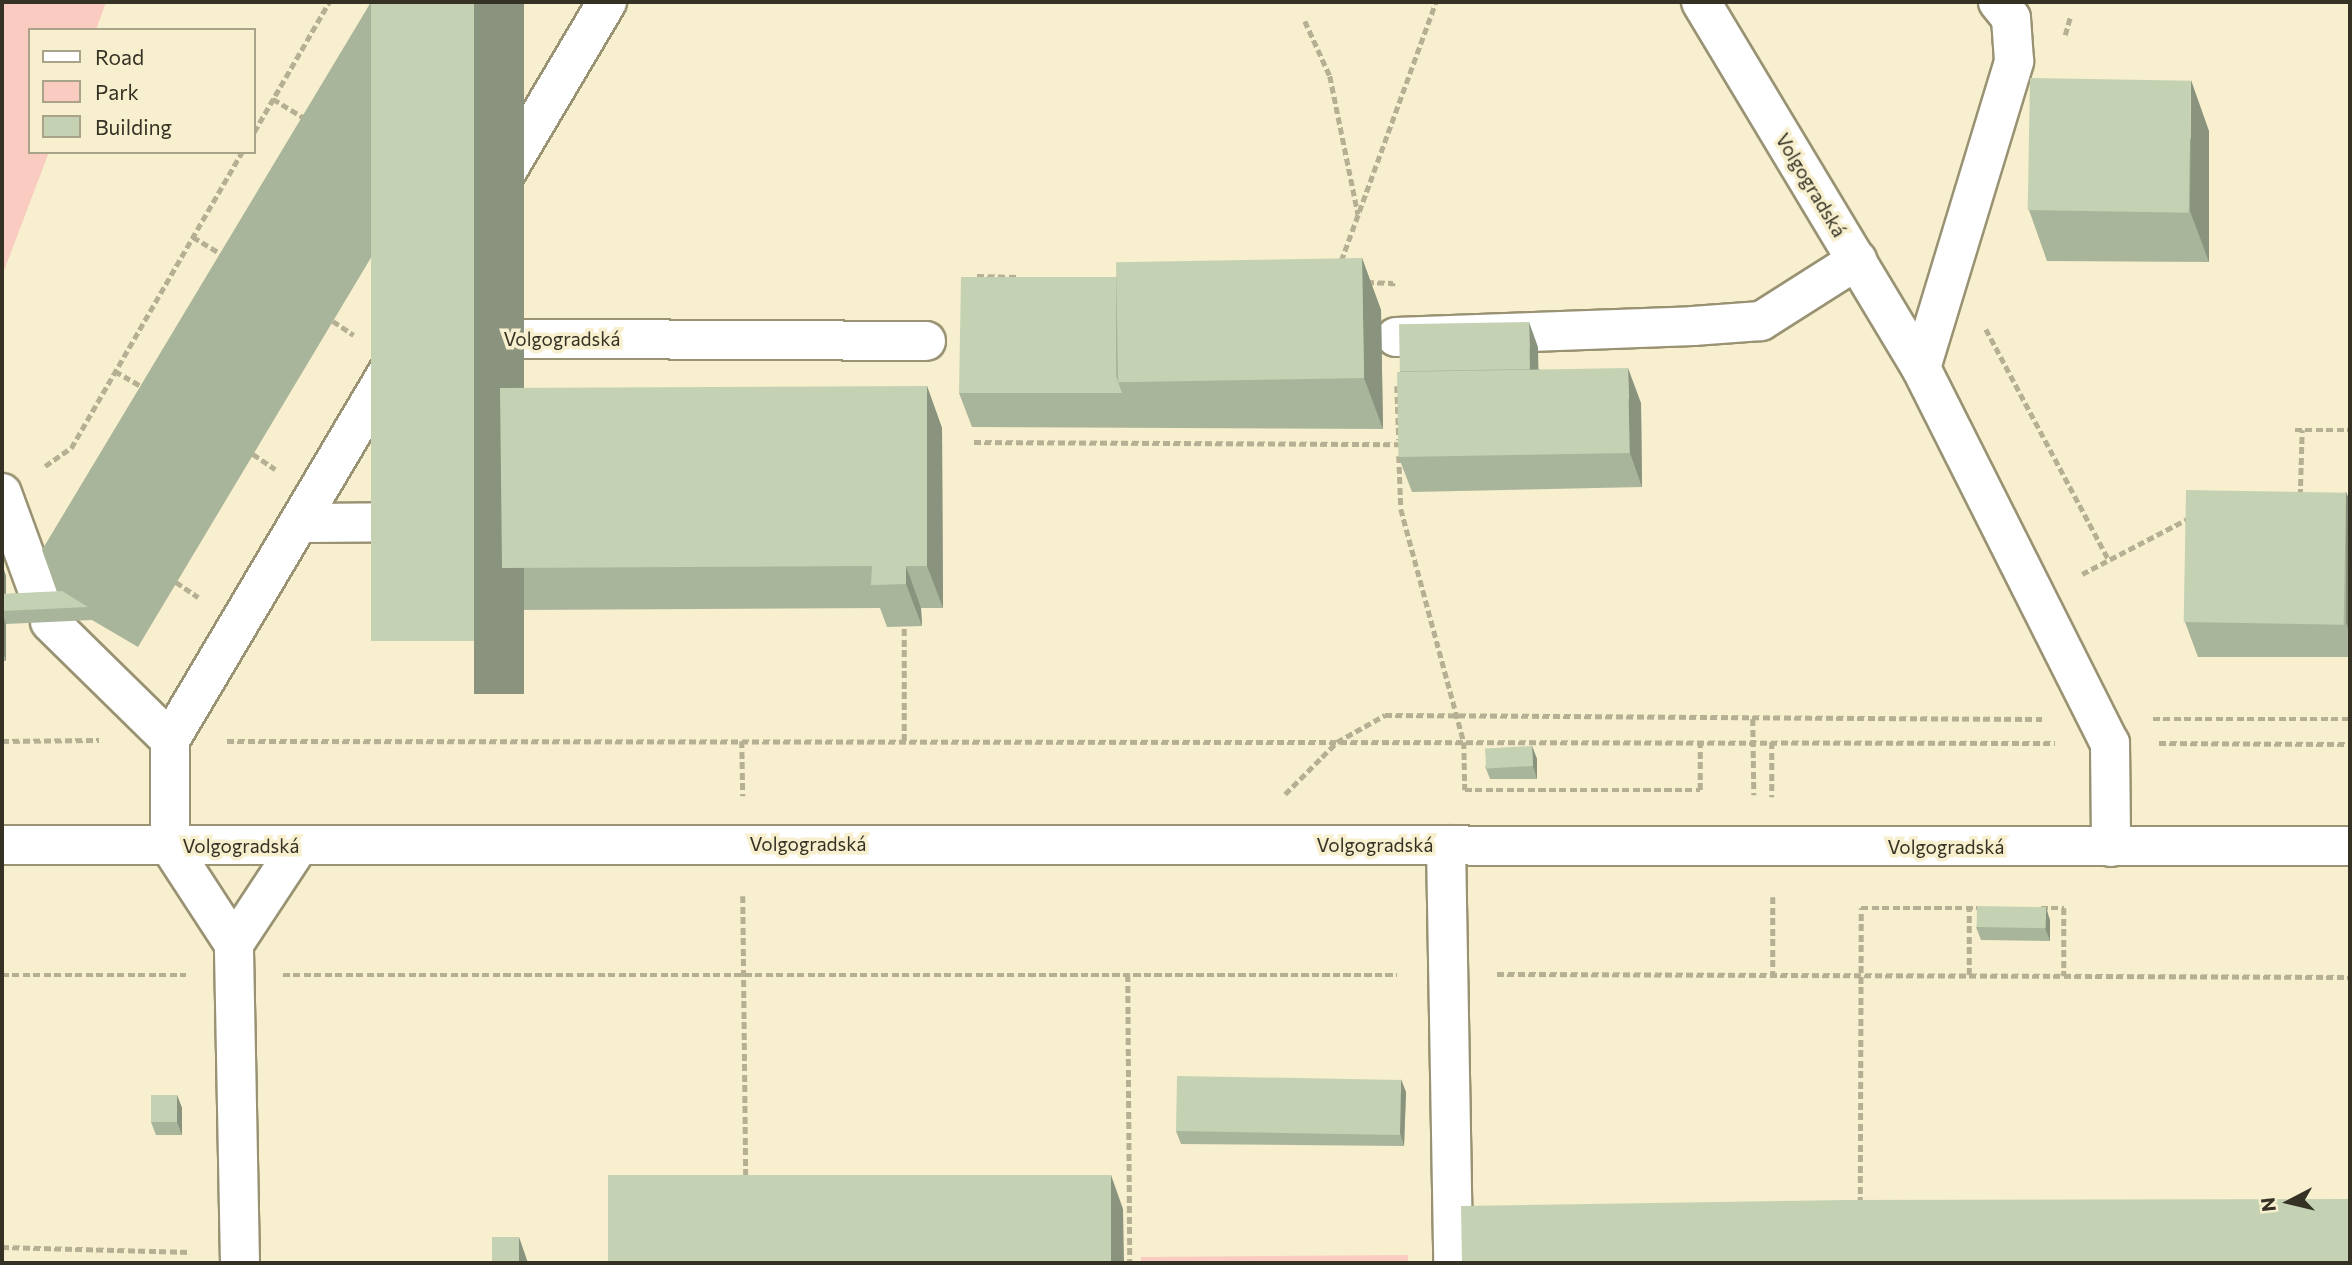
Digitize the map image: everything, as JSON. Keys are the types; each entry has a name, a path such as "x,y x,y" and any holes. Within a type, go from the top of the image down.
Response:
{"street":[{"path":"2,493 47,614 170,740 607,2"},
{"name":"Volgogradská","path":"1700,2 1922,368 2110,743 2110,847"},
{"path":"1922,368 2014,61 2011,18 1998,2"},
{"path":"1396,337 1693,327 1761,321 1857,260"},
{"name":"Volgogradská","path":"408,338 926,341"},
{"path":"299,523 516,522"},
{"name":"Volgogradská","path":"170,740 170,846"},
{"name":"Volgogradská","path":"2,845 2350,846"},
{"name":"Volgogradská","path":"1446,845 1453,1263"},
{"path":"170,846 234,959 240,1263"},
{"path":"234,959 298,847"}],"path":[{"path":"256,128 329,2"},
{"path":"1338,271 1436,2"},
{"path":"2062,44 2070,18"},
{"path":"1305,21 1331,76 1358,215"},
{"path":"272,99 317,124"},
{"path":"2,493 71,448 241,154"},
{"path":"193,237 225,256"},
{"path":"977,276 1031,277"},
{"path":"1358,282 1393,283 1401,509 1464,742 1465,790 1700,790 1700,742"},
{"path":"1984,325 2109,560"},
{"path":"115,371 146,389"},
{"path":"2295,430 2350,430"},
{"path":"2287,498 2300,498 2302,430"},
{"path":"974,442 1399,444"},
{"path":"2072,580 2201,511"},
{"path":"904,627 904,741"},
{"path":"1235,844 1337,742 1385,715 1753,719 1754,797"},
{"path":"2,741 2350,744"},
{"path":"1860,1207 1861,908 1983,908"},
{"path":"1969,908 1969,975"},
{"path":"2037,908 2064,908 2064,975"},
{"path":"2,975 234,959 744,976 1861,974 2350,977"},
{"path":"1128,975 1130,1263"},
{"path":"744,976 746,1186"},
{"path":"2,1247 204,1252"}],"green space":[{"path":"2,2 106,2 97,28 28,28 28,154 48,154 2,276"},
{"path":"1408,1255 1408,1263 1141,1263 1141,1257"}],"building":[{"path":"371,2 474,2 474,641 371,641"},
{"path":"2030,78 2191,81 2189,213 2028,210"},
{"path":"1362,258 1364,378 1118,382 1116,262"},
{"path":"961,277 1116,277 1116,376 1122,393 959,393"},
{"path":"1529,322 1530,369 1400,371 1399,324"},
{"path":"1628,368 1629,453 1399,457 1397,372"},
{"path":"927,386 927,566 906,566 906,584 871,585 872,566 502,568 500,388"},
{"path":"2186,490 2346,493 2344,625 2184,622"},
{"path":"62,591 88,607 2,611 2,594"},
{"path":"1532,746 1533,766 1486,768 1485,748"},
{"path":"1977,906 2046,907 2046,928 1977,927"},
{"path":"1177,1076 1401,1080 1400,1135 1176,1131"},
{"path":"151,1095 177,1095 177,1122 151,1122"},
{"path":"608,1175 1111,1175 1111,1263 608,1263"},
{"path":"2350,1199 2350,1263 1462,1263 1461,1206 1847,1200"},
{"path":"492,1237 519,1237 519,1263 492,1263"}]}
